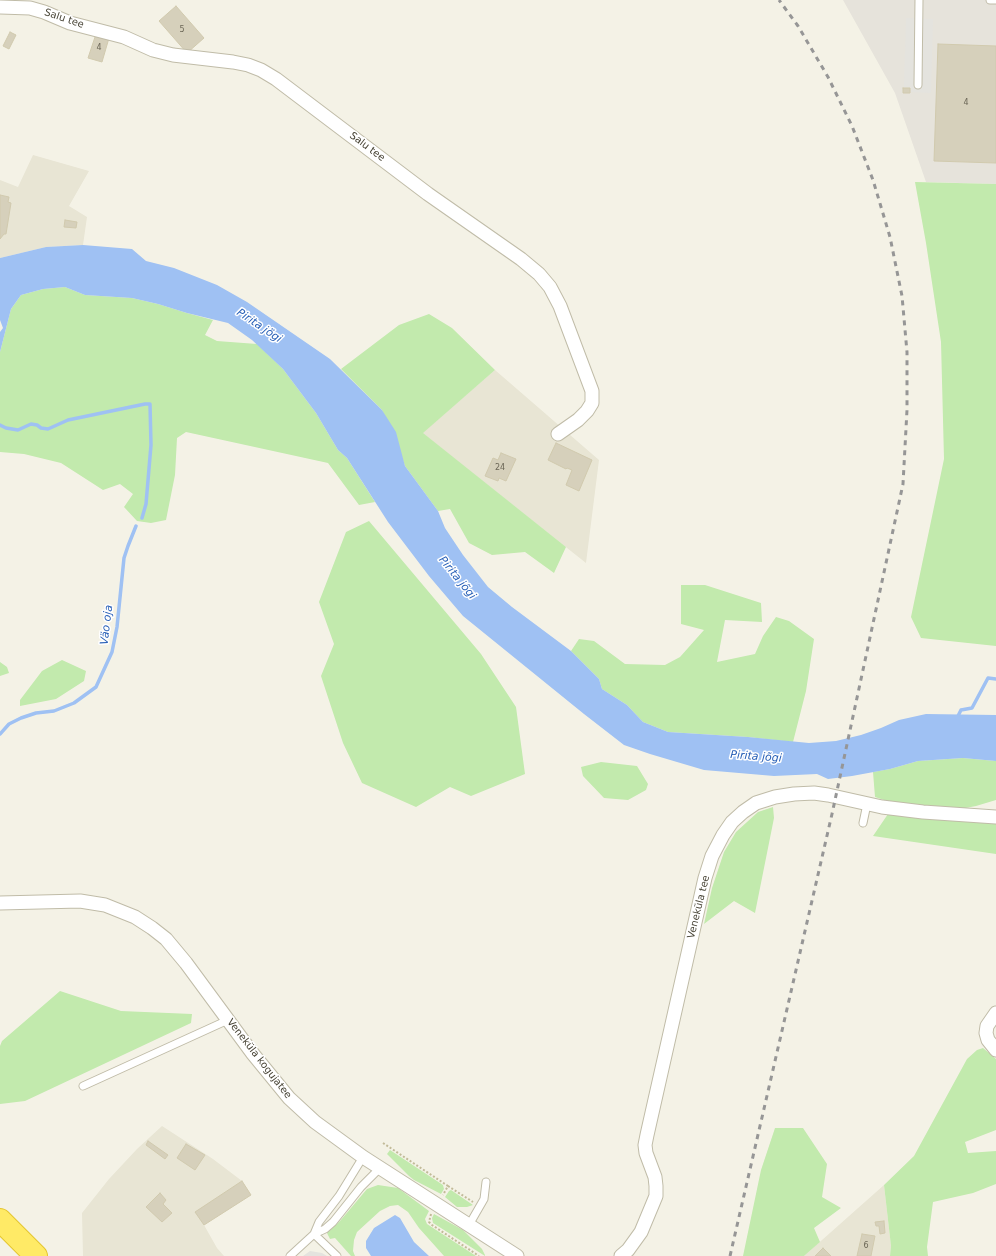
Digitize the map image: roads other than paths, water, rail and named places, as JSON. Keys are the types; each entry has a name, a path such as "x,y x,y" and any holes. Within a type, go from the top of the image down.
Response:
{"highway":[{"path":"0,1220 36,1256"},
{"path":"0,1242 15,1256"}],"street":[{"name":"Salu tee","path":"0,7 30,8 70,23 124,37 153,50 173,55 232,62 248,65 261,70 276,79 428,194 521,259 539,274 550,287 560,306 592,391 592,403 587,411 578,420 558,434"},
{"name":"Veneküla tee","path":"621,1256 628,1250 641,1232 649,1216 656,1196 655,1177 646,1153 645,1145 705,878 712,856 732,822 756,803 775,797 794,794 814,794 867,804 923,812 996,817"},
{"name":"Veneküla kogujatee","path":"0,903 80,902 105,905 135,917 166,939 186,963 253,1054 289,1098 315,1122 363,1157 517,1256"},
{"path":"996,1013 987,1026 986,1033 988,1040 996,1050"}],"lane":[{"path":"918,85 919,0"},
{"path":"990,0 996,0"},
{"path":"863,823 867,804"},
{"path":"83,1086 228,1020"},
{"path":"314,1234 319,1222 348,1184 363,1157"},
{"path":"290,1256 314,1234 325,1229 333,1222 361,1187 380,1168"},
{"path":"469,1225 484,1199 486,1182"},
{"path":"314,1234 337,1256"}],"water":[{"name":"Pirita jõgi","path":"83,245 132,249 146,261 174,268 217,285 247,302 330,359 382,410 396,432 405,466 438,511 445,528 463,555 488,587 571,651 599,679 602,689 627,705 643,722 668,732 748,737 809,743 836,741 861,735 899,720 926,714 996,715 996,761 963,758 918,761 890,769 828,779 817,774 774,776 704,770 624,745 463,616 429,576 388,522 347,458 338,450 316,413 283,369 252,340 228,323 132,298 85,295 65,287 43,289 21,295 11,309 0,352 0,332 3,328 0,320 0,258 46,247"},
{"path":"395,1215 400,1218 414,1242 429,1256 371,1256 366,1248 366,1241 374,1228"}],"waterway":[{"name":"Väo oja","path":"0,425 6,428 18,430 31,424 48,429 68,420 150,404 151,445 146,504 142,518"},
{"name":"Väo oja","path":"0,734 9,724 21,718 36,713 54,711 74,703 96,687 112,652 117,627 124,558 136,526"},
{"path":"957,718 961,710 972,708 988,678 996,679"}],"railway":[{"path":"730,1256 832,814 903,484 907,410 907,352 902,296 890,237 873,180 852,126 828,77 798,26 779,0"}]}
